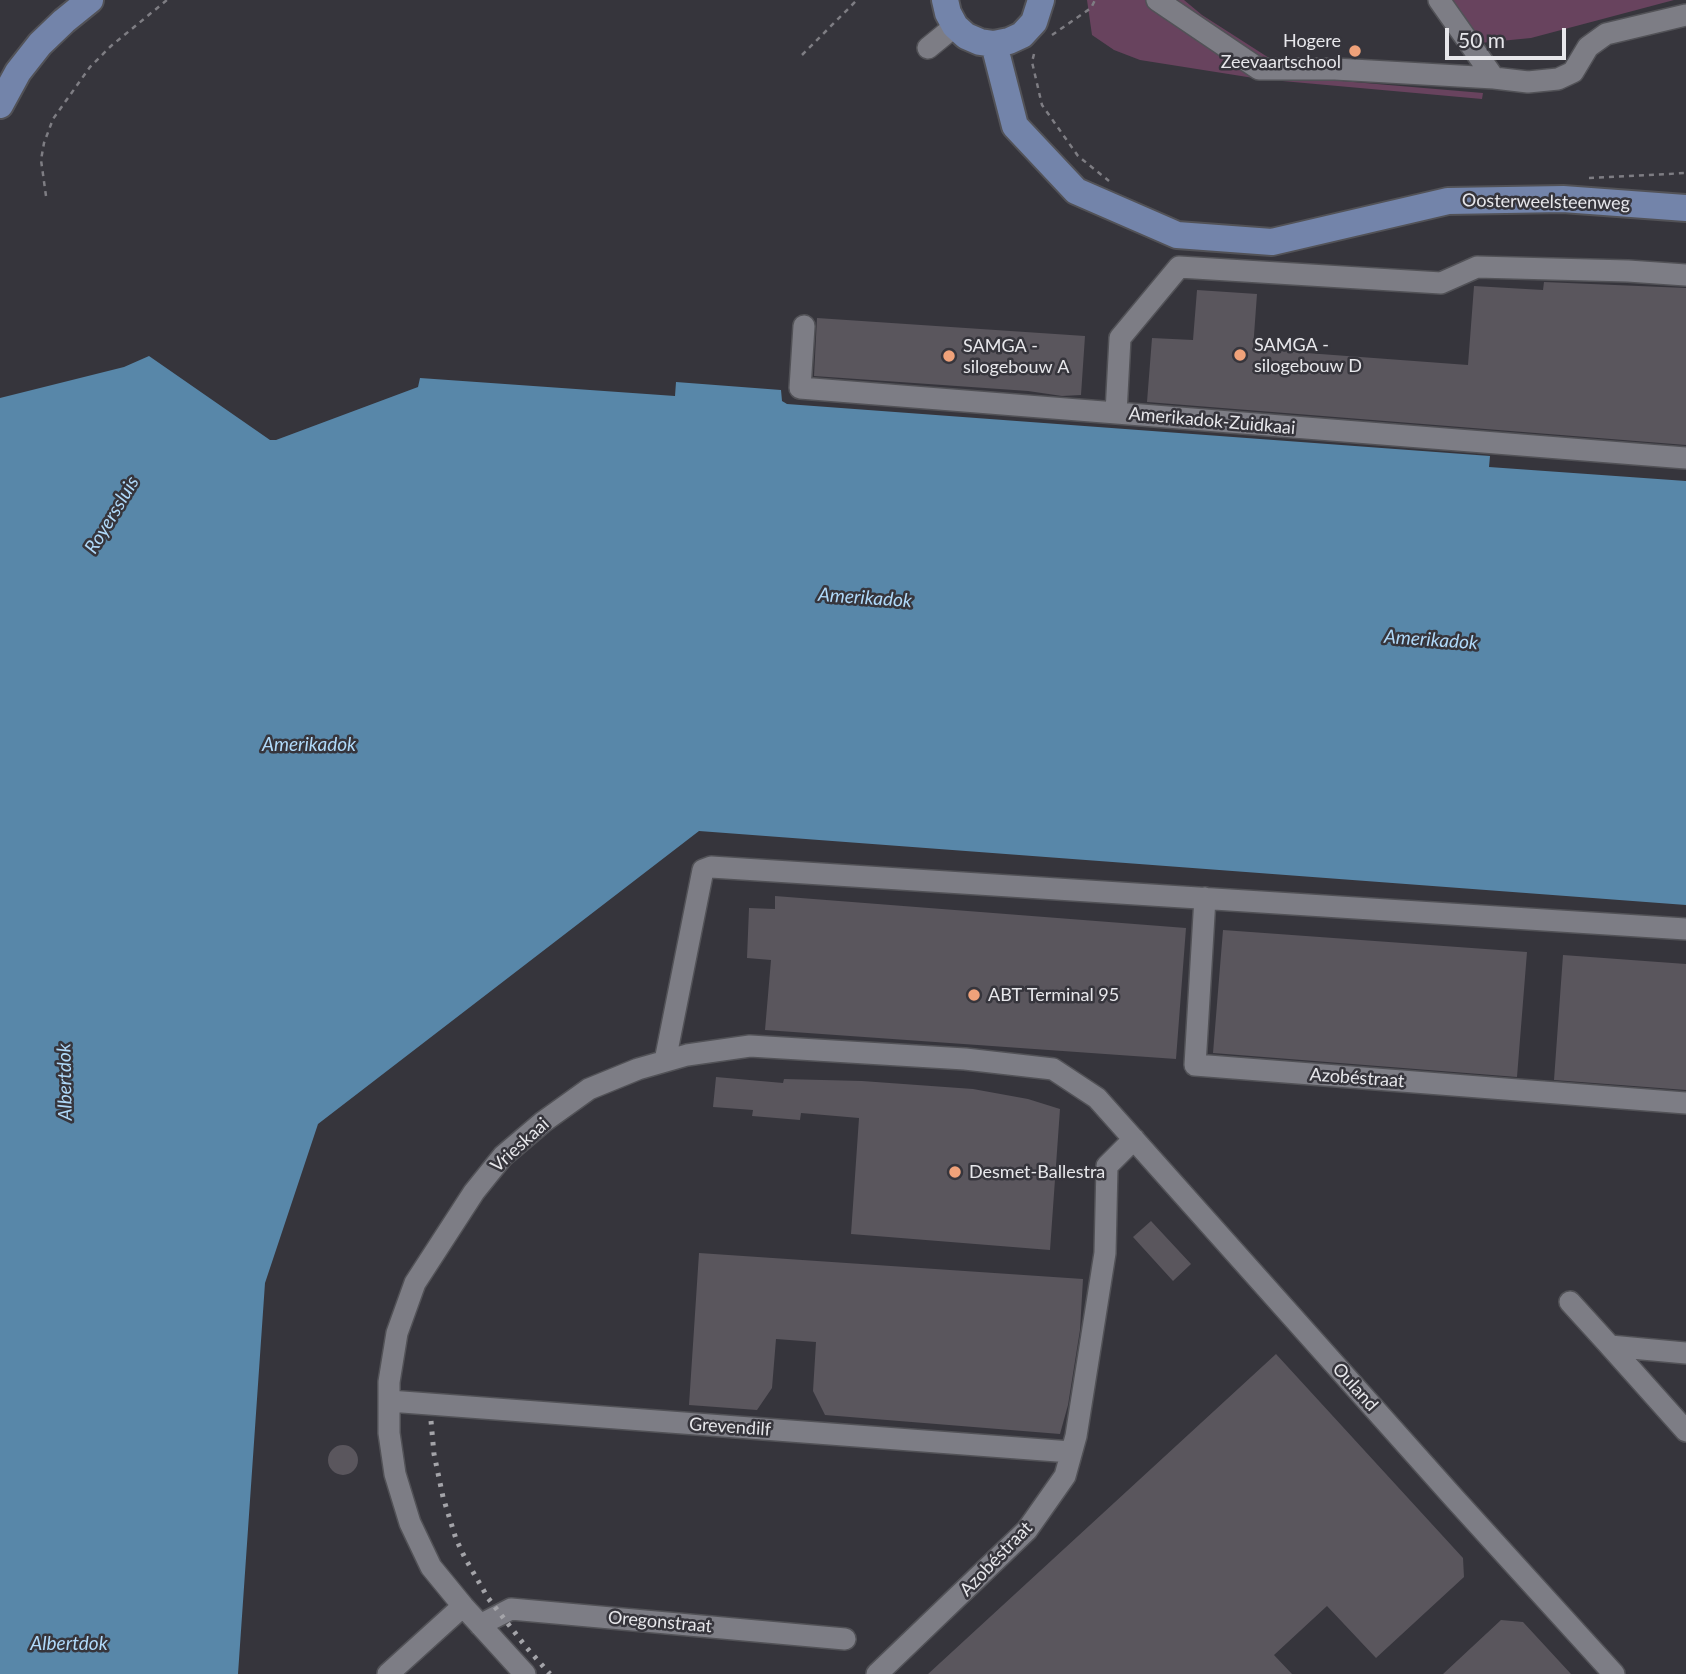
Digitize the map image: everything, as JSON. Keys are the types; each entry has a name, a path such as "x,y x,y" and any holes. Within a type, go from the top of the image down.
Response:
{"main road":[{"path":"945,0 955,26 966,36 979,42 994,44 1009,41 1022,34 1034,22 1041,0"},
{"path":"0,105 18,72 40,44 80,3"},
{"name":"Oosterweelsteenweg","path":"994,44 1015,126 1076,191 1177,235 1272,242 1448,201 1563,199 1686,208"}],"street":[{"path":"1157,0 1259,69 1335,69 1528,82 1558,79 1573,72 1588,47 1606,34 1686,15"},
{"path":"1439,0 1494,78"},
{"path":"928,48 955,26"},
{"path":"1116,413 1120,338 1179,267 1441,284 1477,267 1686,275"},
{"name":"Amerikadok-Zuidkaai","path":"804,326 800,388 1686,458"},
{"path":"666,1061 703,870 711,867 1686,929"},
{"name":"Azobéstraat","path":"1205,898 1195,1065 1686,1103"},
{"name":"Vrieskaai","path":"525,1674 431,1567 410,1523 395,1474 389,1433 389,1382 397,1333 415,1283 474,1192 503,1156 542,1122 589,1089 638,1069 687,1055 750,1045 965,1059 1053,1069 1097,1098"},
{"name":"Ouland","path":"1097,1098 1614,1674"},
{"name":"Azobéstraat","path":"877,1674 1027,1530 1065,1476 1076,1436 1105,1253 1108,1166 1134,1139"},
{"path":"1570,1302 1686,1431"},
{"path":"1610,1346 1686,1353"},
{"name":"Grevendilf","path":"389,1401 1071,1452"},
{"path":"387,1674 463,1606"},
{"name":"Oregonstraat","path":"480,1625 511,1609 845,1639"}],"path":[{"path":"46,196 41,160 53,119 89,67 166,0"},
{"path":"803,55 857,0"},
{"path":"1047,38 1091,8 1095,0"},
{"path":"1037,45 1032,62 1042,105 1078,156 1118,188"},
{"path":"1589,178 1686,173"}],"shaded area":[{"path":"1087,0 1184,0 1202,15 1291,72 1306,78 1483,93 1482,99 1260,79 1140,60 1114,50 1092,35"},
{"path":"1449,0 1674,0 1531,38 1480,43"}],"water":[{"name":"Amerikadok","path":"149,356 270,440 418,387 420,378 675,396 676,382 781,390 782,401 787,404 1490,456 1489,467 1686,481 1686,905 699,831 318,1124 265,1283 238,1674 0,1674 0,398 124,367"}],"building":[{"path":"1544,282 1686,288 1686,445 1147,402 1152,338 1193,340 1197,290 1257,294 1253,349 1468,365 1474,286 1543,290"},
{"name":"SAMGA - silogebouw A","path":"817,318 1085,336 1081,395 1062,396 1028,391 814,376"},
{"name":"ABT Terminal 95","path":"775,896 1186,928 1176,1059 765,1030 771,960 747,958 749,908 775,909"},
{"path":"1223,930 1527,952 1517,1077 1213,1053"},
{"path":"1563,955 1686,964 1686,1090 1554,1080"},
{"name":"Desmet-Ballestra","path":"716,1077 783,1083 784,1079 862,1081 973,1089 1028,1099 1060,1109 1050,1250 851,1234 859,1118 801,1113 800,1120 752,1116 753,1110 713,1107"},
{"path":"1151,1221 1191,1264 1173,1281 1133,1237"},
{"path":"699,1253 1083,1279 1080,1330 1068,1405 1060,1434 825,1415 813,1391 816,1342 776,1339 772,1388 757,1410 689,1405"},
{"path":"1276,1354 1463,1558 1464,1577 1376,1658 1327,1606 1274,1655 1292,1674 928,1674"},
{"path":"343,1445 353,1450 358,1460 353,1470 343,1475 333,1470 328,1460 333,1450"},
{"path":"1501,1620 1523,1622 1571,1674 1443,1674"}],"railway":[{"path":"431,1421 434,1454 443,1497 456,1539 488,1598 550,1674"}],"place":[{"name":"Hogere Zeevaartschool","path":"1355,51"},
{"name":"SAMGA - silogebouw D","path":"1240,355"},
{"name":"SAMGA - silogebouw A","path":"949,356"},
{"name":"ABT Terminal 95","path":"974,995"},
{"name":"Desmet-Ballestra","path":"955,1172"}],"water label":[{"name":"Royerssluis","path":"112,515"},
{"name":"Albertdok","path":"65,1082"},
{"name":"Albertdok","path":"69,1644"}]}
